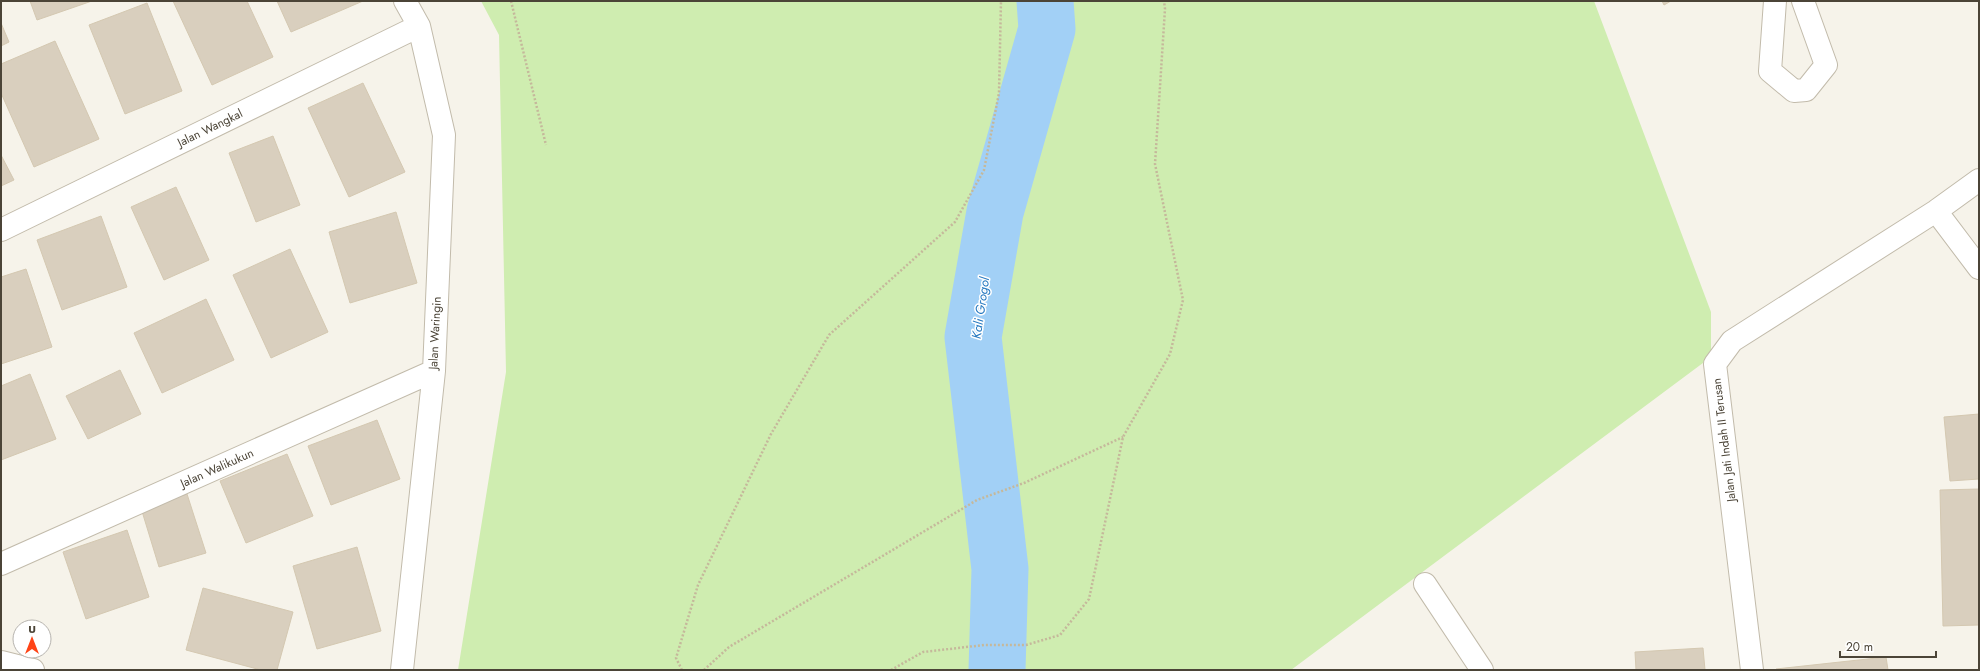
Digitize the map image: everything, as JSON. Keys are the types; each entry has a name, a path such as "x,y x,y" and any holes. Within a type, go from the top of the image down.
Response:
{"street":[{"name":"Jalan Waringin","path":"402,670 434,371 444,135 419,26 405,1"},
{"path":"1775,1 1770,71 1794,91 1806,90 1826,65 1803,1"},
{"name":"Jalan Wangkal","path":"1,230 419,26"},
{"name":"Jalan Jati Indah II Terusan","path":"1752,670 1715,364 1732,341 1936,211 1979,180"},
{"path":"1936,211 1979,268"},
{"name":"Jalan Walikukun","path":"1,564 434,371"},
{"path":"1425,584 1482,670"},
{"path":"1,662 33,670"}],"path":[{"path":"511,1 546,145"},
{"path":"682,670 676,658 698,585 771,434 829,335 956,222 984,170 999,93 1001,1"},
{"path":"891,670 923,652 984,645 1026,645 1060,635 1089,599 1123,437 1170,354 1183,300 1155,164 1164,1"},
{"path":"704,670 729,646 977,500 1024,483 1123,437"}],"green space":[{"path":"481,1 1594,1 1711,312 1711,357 1291,670 458,670 506,372 499,35"}],"building":[{"path":"30,1 92,1 37,20"},
{"path":"173,1 247,1 273,57 212,85"},
{"path":"277,1 363,1 291,32"},
{"path":"1662,1 1671,1 1664,5"},
{"path":"147,3 182,91 125,114 89,25"},
{"path":"1,23 9,42 1,46"},
{"path":"55,41 99,139 34,167 1,93 1,64"},
{"path":"363,83 405,172 349,197 308,108"},
{"path":"273,136 300,205 256,222 229,153"},
{"path":"1,155 14,180 1,186"},
{"path":"176,187 209,260 164,280 131,207"},
{"path":"396,212 417,283 350,303 329,232"},
{"path":"101,216 127,287 62,310 37,240"},
{"path":"290,249 328,332 271,358 233,275"},
{"path":"26,269 52,347 1,364 1,277"},
{"path":"206,299 234,360 162,393 134,333"},
{"path":"120,370 141,414 88,439 66,396"},
{"path":"30,374 56,439 1,460 1,386"},
{"path":"1979,414 1979,479 1950,481 1944,417"},
{"path":"377,420 400,479 331,505 308,446"},
{"path":"287,454 313,516 246,543 220,481"},
{"path":"1979,489 1979,625 1943,626 1940,490"},
{"path":"187,494 206,553 159,567 141,508"},
{"path":"127,530 149,597 86,619 63,552"},
{"path":"357,547 381,631 317,649 293,566"},
{"path":"203,588 293,612 277,670 261,670 186,650"},
{"path":"1703,648 1705,670 1636,670 1635,652"},
{"path":"1886,657 1888,670 1776,670 1776,669"}],"waterway":[{"name":"Kali Grogol","path":"997,670 1000,569 973,337 995,212 1047,29 1045,1"}]}
